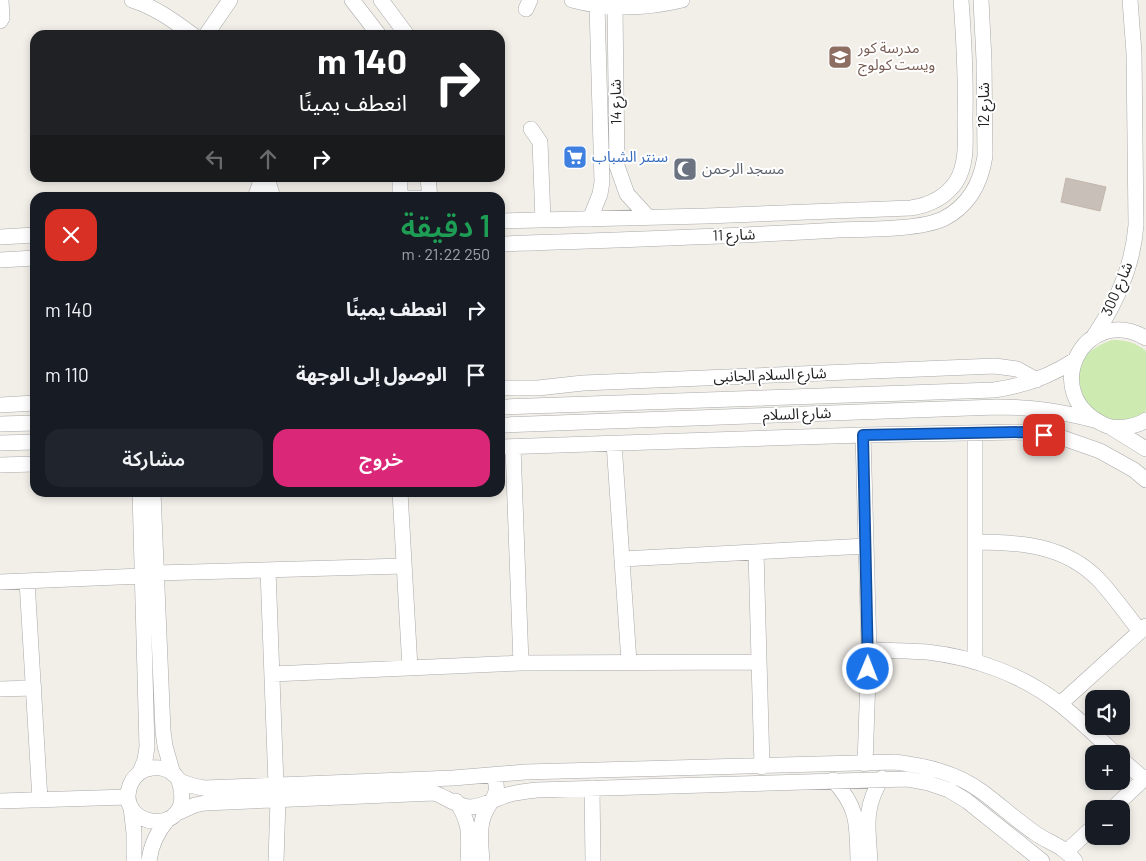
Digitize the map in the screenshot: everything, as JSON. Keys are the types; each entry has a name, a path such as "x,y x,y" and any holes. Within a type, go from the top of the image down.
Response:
{"street":[{"path":"0,0 2,18 0,21"},
{"path":"132,0 142,3 166,16 186,30"},
{"path":"209,30 230,0"},
{"path":"352,0 375,30"},
{"path":"381,0 402,30"},
{"path":"572,0 615,8 639,8 662,2 682,0"},
{"name":"شارع 12","path":"948,191 957,180 962,168 965,151 965,60 961,0"},
{"name":"شارع 12","path":"963,205 979,182 985,156 981,0"},
{"name":"شارع 300","path":"1075,360 1081,348 1094,336 1112,307 1120,291 1135,241 1134,72 1130,0"},
{"name":"شارع 14","path":"590,219 600,194 602,182 598,6"},
{"name":"شارع 14","path":"615,8 617,166 627,194 648,217"},
{"path":"166,16 170,30"},
{"path":"531,129 540,142 543,220"},
{"name":"شارع 11","path":"505,221 911,208 938,200 948,191"},
{"name":"شارع 11","path":"505,244 916,226 941,219 963,205"},
{"path":"706,216 706,236"},
{"path":"0,237 30,235"},
{"path":"0,260 30,258"},
{"path":"1094,336 1108,331 1123,330 1138,333 1146,338"},
{"path":"1075,360 1071,377 1073,393 1081,408 1094,420"},
{"name":"شارع السلام","path":"505,407 994,390 1016,387 1037,380 1056,372 1075,360"},
{"name":"شارع السلام الجانبى","path":"505,388 995,366 1017,369 1037,380"},
{"path":"538,388 539,406"},
{"path":"0,405 30,403"},
{"name":"شارع السلام","path":"505,425 1029,407 1062,412 1109,426"},
{"path":"1109,426 1126,428 1146,420"},
{"path":"0,424 30,423"},
{"path":"1109,426 1146,449"},
{"path":"521,663 506,447 863,435 1024,432 1063,438 1100,451 1134,470 1146,480"},
{"path":"975,433 975,662"},
{"path":"863,435 869,650 865,764"},
{"path":"0,443 30,442"},
{"path":"614,443 629,662"},
{"path":"0,465 30,464"},
{"path":"141,497 163,731 167,753 183,792 182,804 158,831 152,844 149,861"},
{"path":"134,861 134,833 129,788 133,779 140,772 145,760 147,746 149,575 153,497"},
{"path":"400,497 410,668"},
{"path":"975,542 1012,542 1043,547 1073,560 1098,579 1143,628 1060,704"},
{"path":"622,559 866,546"},
{"path":"756,552 762,767"},
{"path":"0,582 404,566"},
{"path":"268,570 277,792 276,861"},
{"path":"27,580 40,800"},
{"path":"869,650 928,652 975,662 1005,672 1029,684 1060,704 1106,745"},
{"path":"272,674 521,663 759,662"},
{"path":"0,689 34,688"},
{"path":"130,802 138,816 147,821 158,822 194,805 277,792 525,772 895,762 924,766 953,775 979,790 1025,826 1071,856 1085,838"},
{"path":"1122,800 1145,778 1130,766"},
{"path":"140,772 151,768 163,768 176,778 204,788 277,792 434,793 447,797 458,805 470,807 481,806 522,791 907,778 948,790 967,802 1039,858"},
{"path":"482,861 482,821 485,810 492,801 497,788 493,775"},
{"path":"453,778 452,792 468,822 468,861"},
{"path":"870,861 867,820 869,805 874,791 882,778"},
{"path":"833,780 844,791 854,813 858,861"},
{"path":"592,788 593,861"},
{"path":"0,801 130,802"},
{"path":"1039,858 1039,848 1052,842"}],"green space":[{"path":"1112,340 1130,342 1146,351 1146,411 1140,416 1122,422 1104,417 1088,408 1084,402 1079,382 1080,366 1088,353"}],"building":[{"path":"1066,178 1106,187 1100,211 1061,202"}],"place":[{"name":"مدرسة كور ويست كولوج","path":"840,57"},
{"name":"سنتر الشباب","path":"575,157"},
{"name":"مسجد الرحمن","path":"685,169"}],"route":[{"path":"868,669 863,435 1024,432 1044,435"}]}
